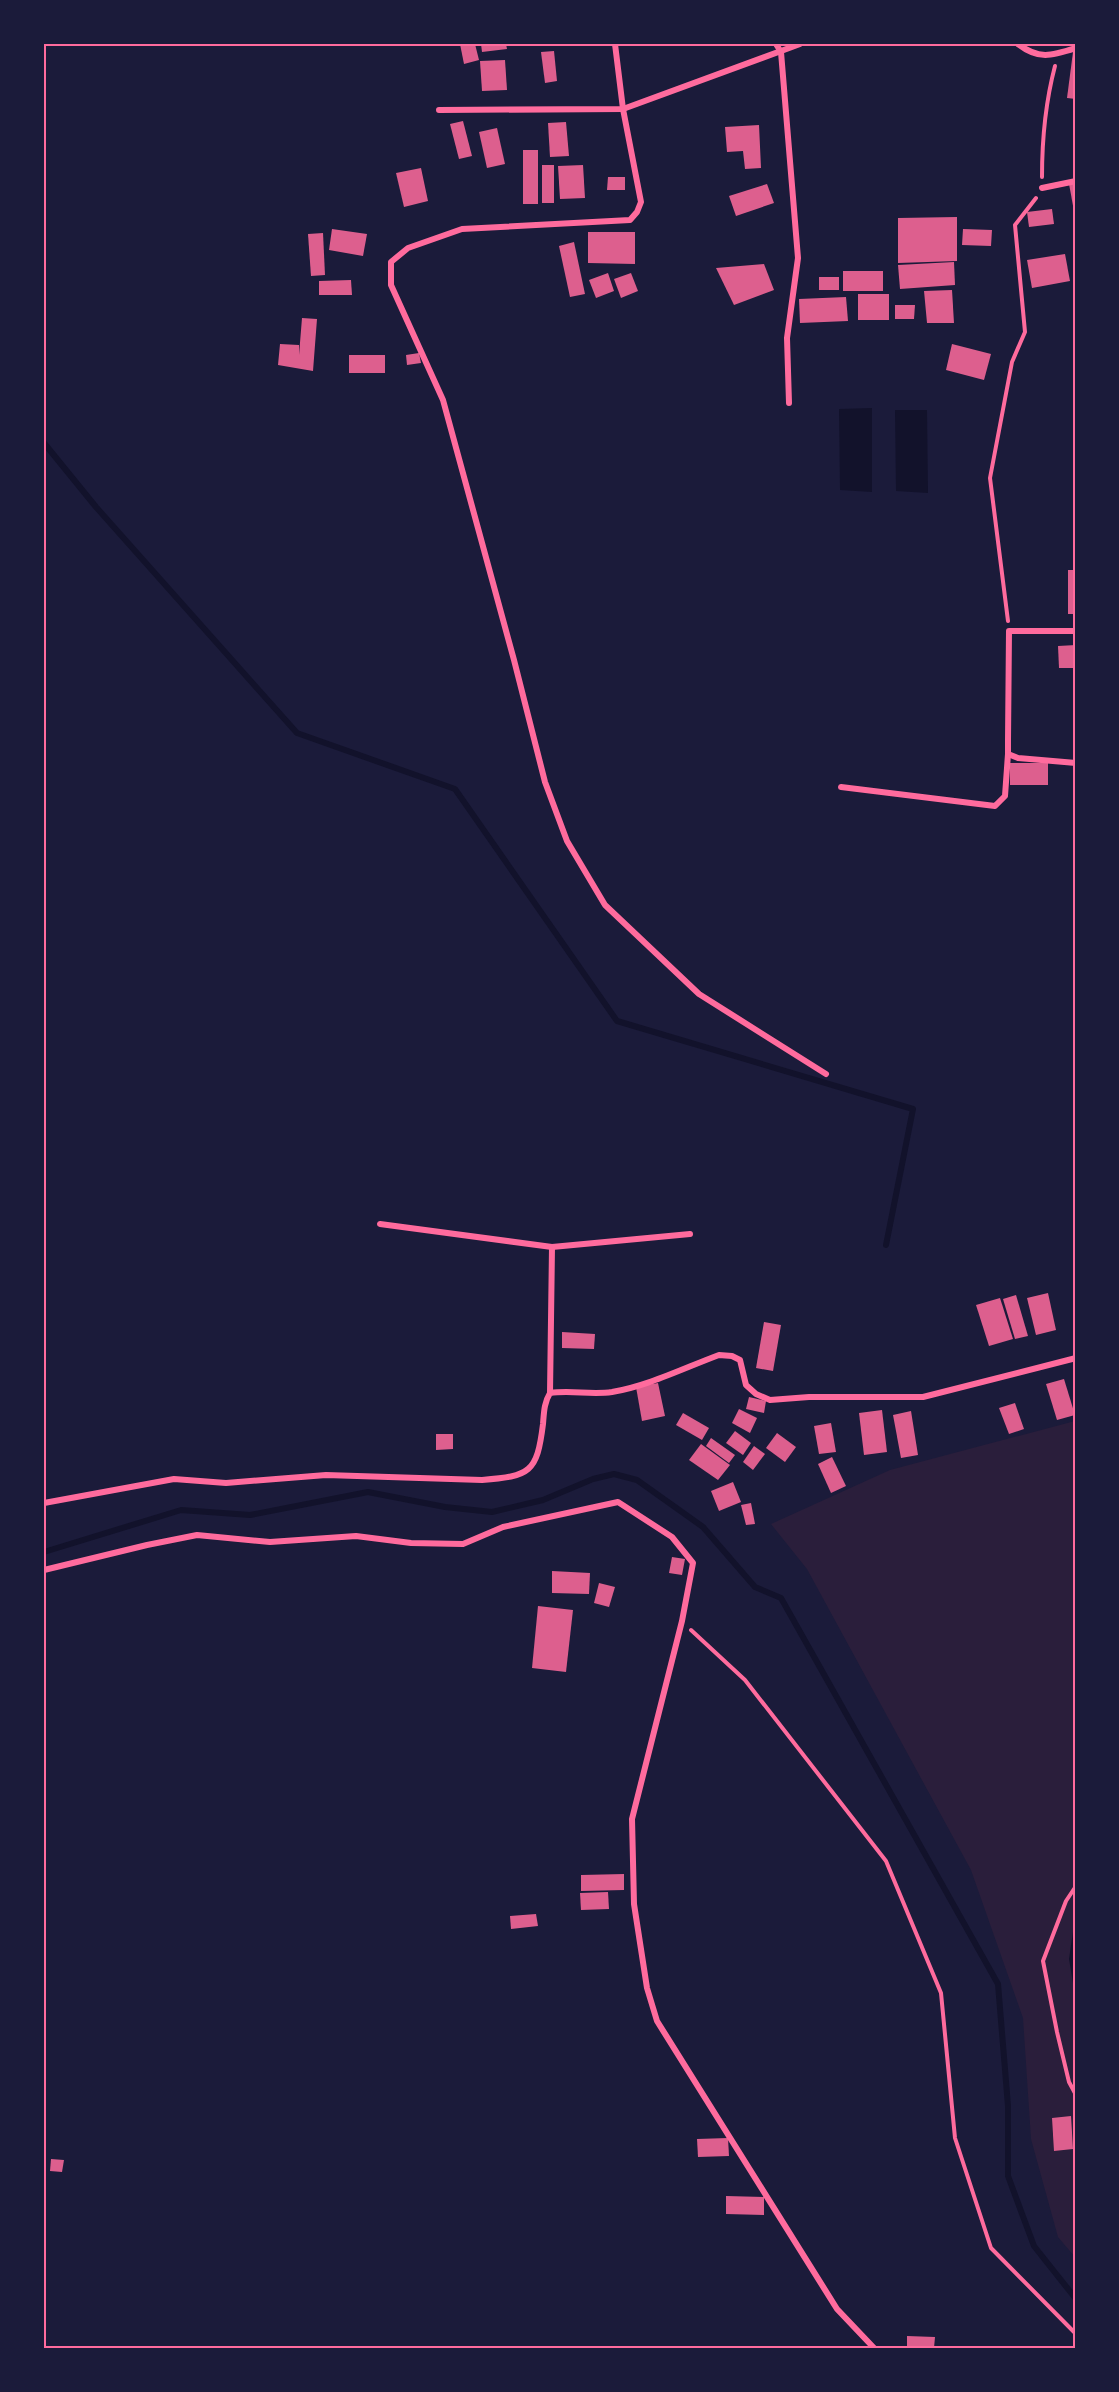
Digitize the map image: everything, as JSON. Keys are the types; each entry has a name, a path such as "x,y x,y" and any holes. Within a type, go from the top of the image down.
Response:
{"street":[{"path":"615,44 623,109 641,202 637,213 630,220 462,229 408,248 391,262 391,285 443,400 511,648 544,782 567,841 605,905 699,994 826,1074"},
{"path":"776,44 781,52 798,258 787,338 789,403"},
{"path":"439,110 623,109 800,44"},
{"path":"1018,44 1032,54 1058,54 1076,48"},
{"path":"1042,188 1076,181"},
{"path":"841,787 995,806 1005,796 1008,754 1009,631 1076,631"},
{"path":"1008,754 1018,758 1076,764"},
{"path":"380,1224 552,1247 690,1233"},
{"path":"44,1503 174,1479 226,1483 326,1475 482,1480 525,1473 535,1461 540,1449 545,1402 550,1393 552,1247"},
{"path":"550,1393 608,1392 626,1389 719,1356 732,1356 740,1360 746,1385 756,1394 770,1400 809,1397 923,1397 1076,1358"},
{"path":"44,1570 197,1535 270,1542 356,1536 411,1543 463,1544 503,1527 618,1502 672,1537 693,1563 682,1621 632,1819 634,1904 647,1988 657,2021 837,2309 874,2349"}],"path":[{"path":"1009,631 990,478 1012,362 1025,332 1015,225 1042,188 1042,137 1047,99 1058,54"},
{"path":"682,1621 746,1680 886,1861 941,1993 955,2138 991,2248 1076,2334"},
{"path":"1076,1886 1066,1901 1043,1961 1056,2032 1069,2082 1076,2096"}],"shaded area":[{"path":"872,408 872,492 840,490 839,409"},
{"path":"895,410 927,410 928,493 896,491"},
{"path":"1075,1421 1075,2257 1058,2237 1031,2139 1023,2018 971,1870 807,1569 771,1524 890,1470"},
{"path":"1075,1918 1075,1995 1069,1959"}],"building":[{"path":"460,44 475,44 479,60 464,64"},
{"path":"481,44 506,44 507,49 482,52"},
{"path":"554,51 557,81 545,83 541,52"},
{"path":"1073,52 1076,53 1076,99 1067,98"},
{"path":"505,60 507,90 482,91 480,61"},
{"path":"463,121 472,156 459,159 450,124"},
{"path":"566,122 569,156 550,157 548,123"},
{"path":"759,125 761,168 745,169 743,151 727,152 725,127"},
{"path":"497,128 505,164 487,168 479,132"},
{"path":"523,150 538,150 538,204 523,204"},
{"path":"542,165 554,165 554,203 542,203"},
{"path":"583,165 585,198 560,199 558,166"},
{"path":"421,168 428,201 404,207 396,173"},
{"path":"608,177 625,177 625,190 607,190"},
{"path":"1076,183 1076,211 1074,211 1069,184"},
{"path":"767,184 774,203 736,216 729,196"},
{"path":"1052,209 1054,224 1029,227 1027,212"},
{"path":"957,217 957,261 898,263 898,218"},
{"path":"332,229 367,234 363,256 329,250"},
{"path":"963,229 992,230 991,246 962,245"},
{"path":"588,232 635,232 635,264 588,263"},
{"path":"323,233 325,275 311,276 308,234"},
{"path":"574,242 585,294 570,297 559,246"},
{"path":"1065,254 1070,281 1032,288 1027,260"},
{"path":"954,262 955,285 900,289 898,265"},
{"path":"764,264 774,290 734,305 716,268"},
{"path":"843,271 883,271 883,291 843,291"},
{"path":"608,273 614,291 596,298 589,280"},
{"path":"631,273 638,291 621,298 614,279"},
{"path":"819,277 839,277 839,290 819,290"},
{"path":"351,280 352,295 319,295 319,281"},
{"path":"952,290 954,323 927,323 924,291"},
{"path":"858,294 889,294 889,320 858,320"},
{"path":"846,297 848,321 800,323 799,299"},
{"path":"895,305 915,305 914,319 895,319"},
{"path":"302,318 317,319 313,371 278,365 280,344 299,345 299,355"},
{"path":"952,344 991,354 984,380 946,370"},
{"path":"419,353 421,363 407,365 406,355"},
{"path":"349,355 385,355 385,373 349,373"},
{"path":"1068,570 1076,570 1076,614 1068,614"},
{"path":"1076,645 1076,668 1059,668 1058,646"},
{"path":"1010,763 1048,763 1048,785 1010,785"},
{"path":"1048,1293 1056,1330 1036,1335 1027,1298"},
{"path":"1016,1295 1028,1336 1015,1339 1003,1299"},
{"path":"1000,1298 1013,1339 989,1346 976,1305"},
{"path":"764,1322 781,1325 773,1371 756,1368"},
{"path":"562,1332 595,1334 594,1349 562,1348"},
{"path":"1064,1379 1075,1415 1057,1420 1046,1384"},
{"path":"658,1383 665,1416 642,1421 636,1387"},
{"path":"749,1397 766,1401 764,1413 746,1409"},
{"path":"1015,1403 1024,1429 1009,1434 999,1408"},
{"path":"739,1409 757,1418 750,1433 732,1423"},
{"path":"882,1410 887,1452 864,1455 859,1413"},
{"path":"911,1411 918,1455 901,1458 893,1415"},
{"path":"683,1413 709,1428 702,1440 676,1425"},
{"path":"831,1423 836,1452 819,1454 814,1426"},
{"path":"735,1431 751,1443 743,1455 726,1443"},
{"path":"777,1433 796,1447 785,1462 766,1448"},
{"path":"436,1434 453,1434 453,1449 436,1450"},
{"path":"711,1438 735,1455 729,1463 706,1446"},
{"path":"701,1444 730,1465 718,1480 689,1460"},
{"path":"754,1446 765,1454 753,1470 743,1462"},
{"path":"832,1457 846,1486 831,1493 818,1464"},
{"path":"733,1482 741,1502 719,1511 711,1491"},
{"path":"751,1503 755,1524 746,1525 741,1505"},
{"path":"672,1557 685,1559 682,1575 669,1573"},
{"path":"552,1571 590,1573 589,1594 552,1593"},
{"path":"599,1583 615,1587 609,1607 594,1603"},
{"path":"538,1606 573,1610 566,1672 532,1668"},
{"path":"624,1874 624,1890 581,1891 581,1875"},
{"path":"608,1892 609,1909 581,1910 580,1893"},
{"path":"536,1914 538,1926 511,1929 510,1916"},
{"path":"1071,2116 1073,2149 1054,2151 1052,2118"},
{"path":"728,2138 729,2156 698,2157 697,2139"},
{"path":"51,2159 64,2160 62,2172 50,2171"},
{"path":"726,2196 764,2197 764,2215 726,2214"},
{"path":"907,2336 935,2337 934,2348 907,2348"}],"waterway":[{"path":"44,443 96,507 297,733 455,789 617,1021 913,1109 886,1245"},
{"path":"44,1552 181,1510 250,1515 368,1492 445,1507 492,1512 543,1500 593,1479 614,1474 637,1480 703,1527 755,1587 781,1598 998,1984 1008,2106 1008,2176 1034,2246 1076,2299"}]}
